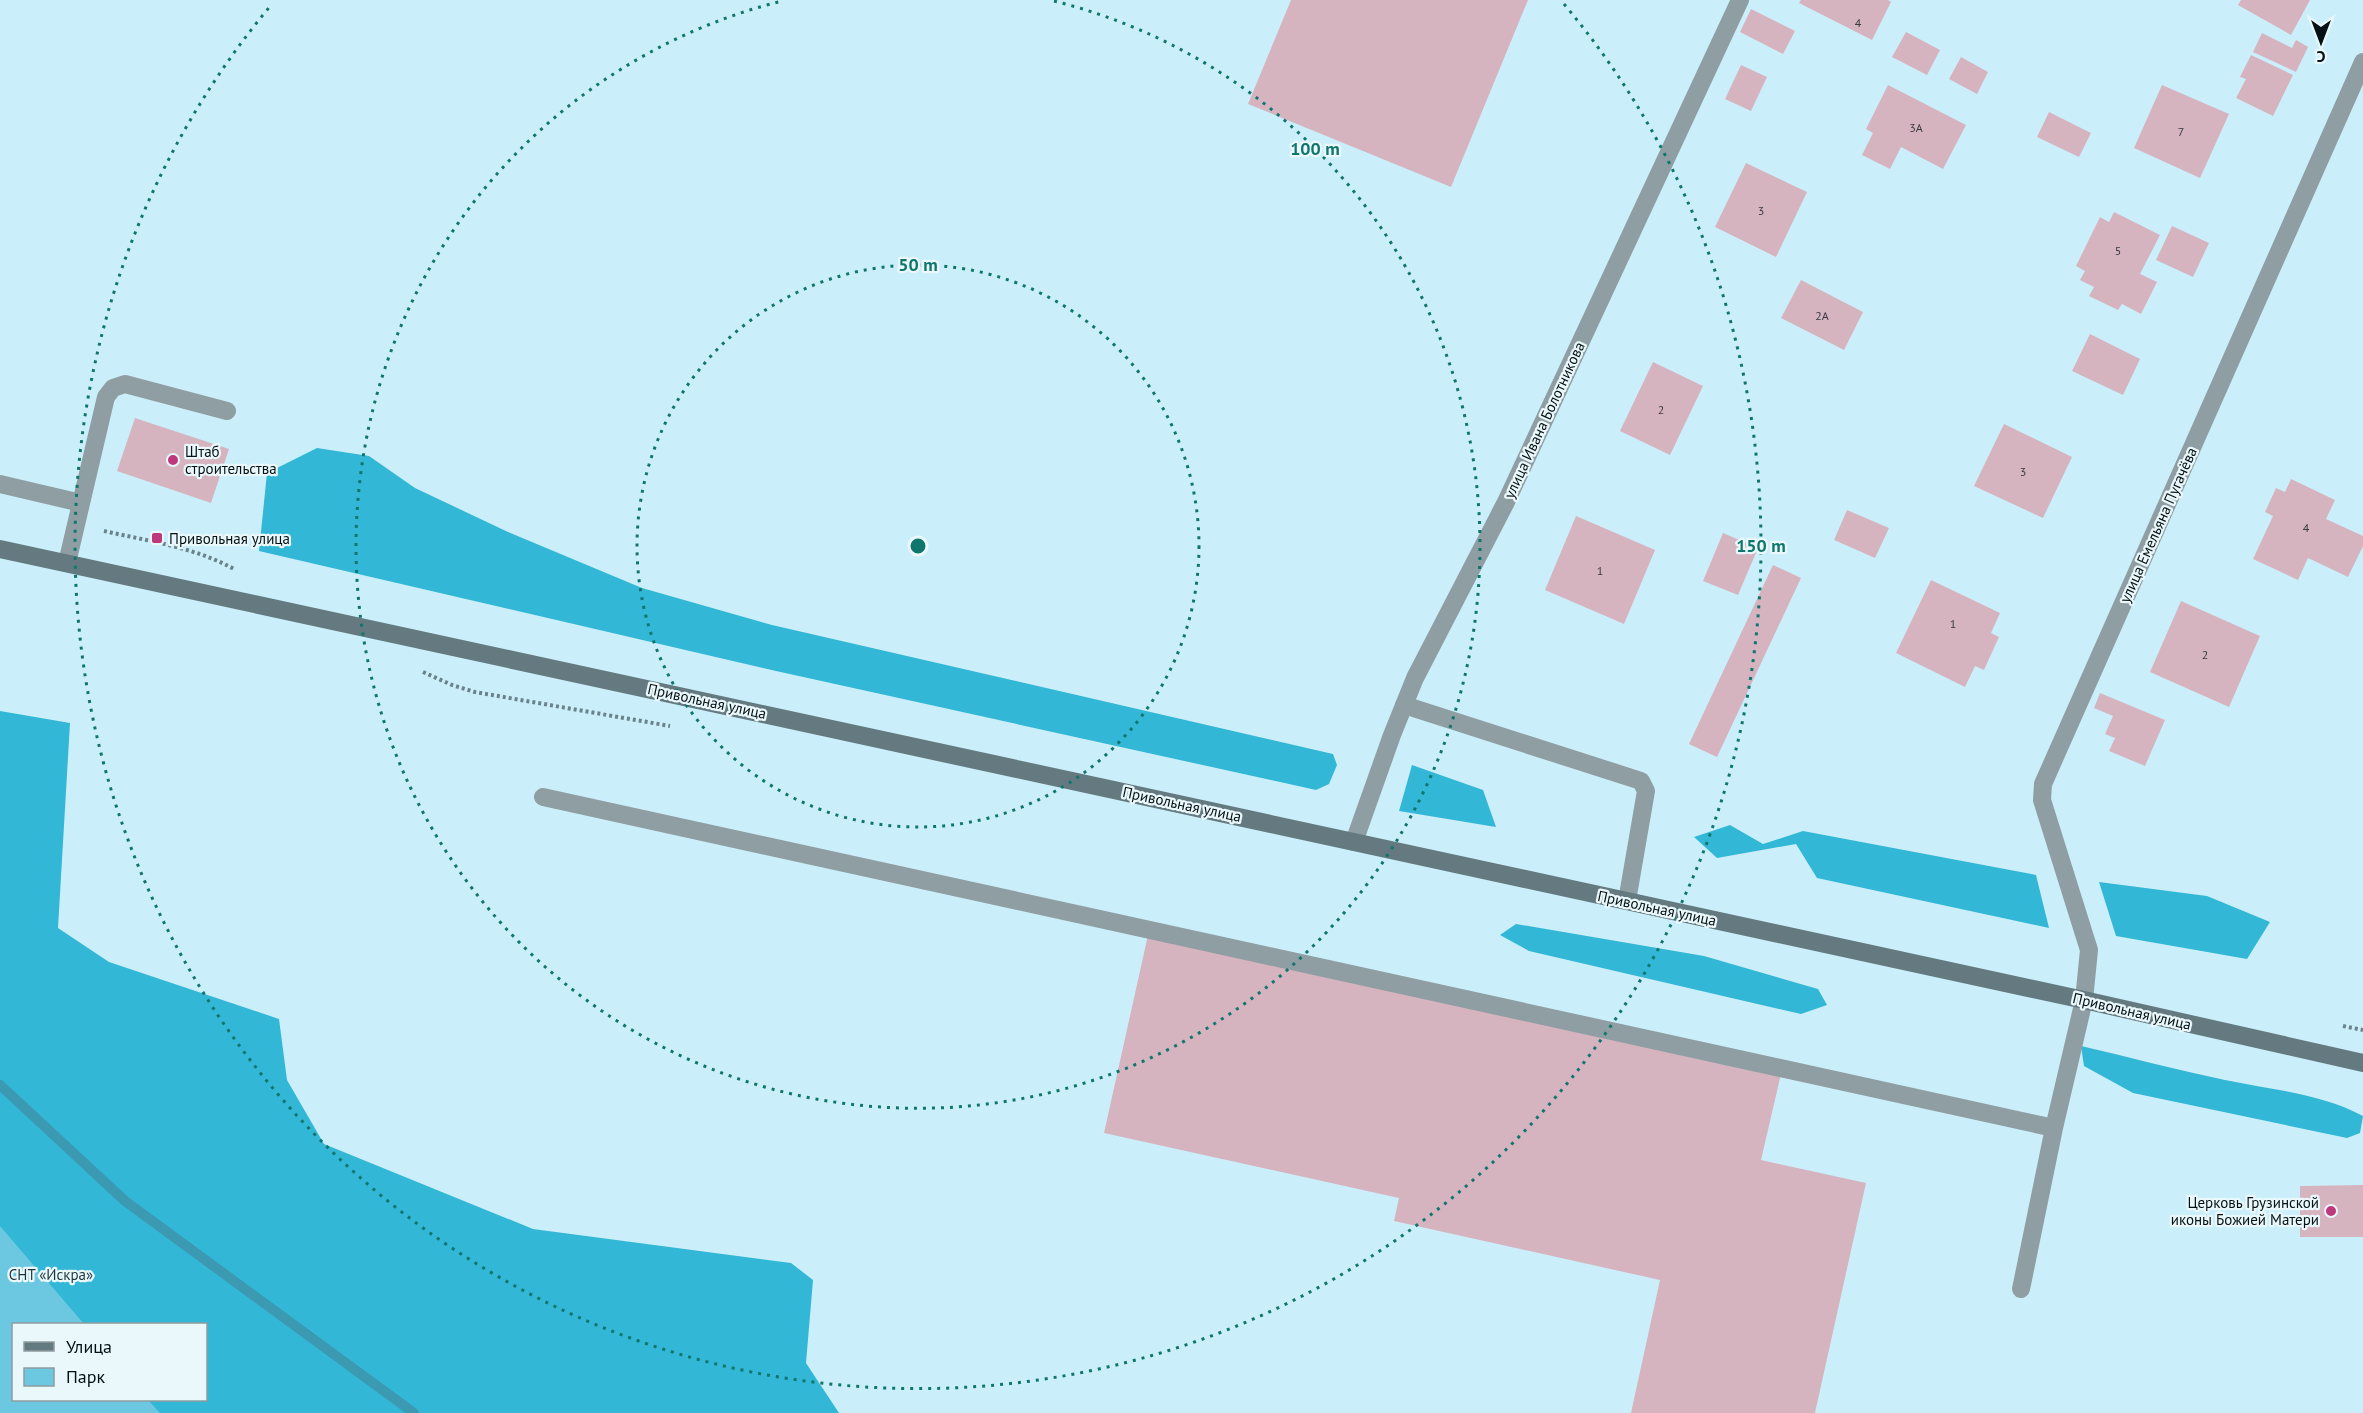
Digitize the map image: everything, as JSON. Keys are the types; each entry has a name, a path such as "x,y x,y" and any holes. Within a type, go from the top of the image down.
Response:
{"street":[{"name":"улица Ивана Болотникова","path":"1354,842 1404,705 1506,502 1740,0"},
{"name":"улица Емельяна Пугачёва","path":"2021,1289 2054,1128 2084,1000 2089,950 2042,800 2043,784 2363,62"},
{"path":"67,563 106,397 113,388 125,384 227,411"},
{"path":"0,484 81,503"},
{"name":"Привольная улица","path":"0,549 2084,1000 2363,1063"},
{"path":"1404,705 1641,781 1646,791 1627,901"},
{"path":"543,797 2054,1128"}],"green space":[{"path":"317,448 369,456 415,488 508,532 642,588 772,625 1333,754 1337,765 1329,784 1316,790 776,671 259,551 267,473"},
{"path":"0,711 70,723 58,928 109,962 279,1019 287,1080 324,1144 533,1229 791,1263 813,1280 806,1363 839,1413 160,1413 149,1401 207,1401 207,1323 83,1323 0,1226"},
{"path":"1412,765 1483,790 1496,827 1399,811"},
{"path":"1730,825 1763,844 1803,831 2036,875 2049,928 1817,878 1796,844 1717,858 1694,837"},
{"path":"2099,882 2207,896 2270,922 2247,959 2116,936"},
{"path":"1516,924 1704,956 1818,989 1827,1005 1801,1014 1529,951 1500,935"},
{"path":"2081,1046 2330,1102 2363,1116 2360,1133 2347,1138 2133,1093 2084,1066"},
{"name":"СНТ «Искра»","path":"0,1167 192,1323 12,1323 12,1401 207,1400 302,1413 0,1413"}],"building":[{"path":"1291,0 1528,0 1451,187 1248,104"},
{"path":"1801,0 1888,0 1891,2 1872,40 1799,3"},
{"path":"2241,0 2310,0 2291,35 2238,5"},
{"path":"1751,9 1795,31 1783,54 1740,32"},
{"path":"1906,32 1940,50 1927,75 1892,57"},
{"path":"2262,33 2292,48 2296,40 2308,47 2296,72 2253,52"},
{"path":"2251,55 2293,75 2273,116 2236,98 2246,79 2240,77"},
{"path":"1961,57 1988,72 1977,94 1949,79"},
{"path":"1741,65 1767,77 1751,111 1725,99"},
{"path":"1888,85 1966,125 1943,169 1901,147 1890,169 1862,155 1873,133 1866,129"},
{"path":"2162,85 2229,114 2200,178 2134,148"},
{"path":"2049,112 2091,133 2079,157 2037,137"},
{"path":"1746,163 1807,192 1776,257 1715,227"},
{"path":"2114,212 2160,235 2140,274 2157,282 2141,314 2122,304 2118,310 2089,296 2094,287 2080,280 2085,271 2076,266 2100,217 2109,222"},
{"path":"2172,226 2209,243 2193,277 2156,260"},
{"path":"1801,280 1863,312 1844,350 1781,318"},
{"path":"2090,334 2140,359 2123,395 2072,371"},
{"path":"1653,362 1703,386 1670,455 1620,431"},
{"name":"Штаб строительства","path":"135,418 229,449 211,503 117,471"},
{"path":"2004,424 2072,457 2043,518 1974,486"},
{"path":"2291,479 2335,500 2326,519 2363,536 2363,546 2348,577 2308,558 2298,580 2253,559 2273,516 2265,512 2276,488 2285,492"},
{"path":"1847,510 1889,528 1875,558 1834,540"},
{"path":"1576,516 1655,550 1624,624 1545,590"},
{"path":"1723,533 1758,548 1738,595 1703,581"},
{"path":"1773,565 1801,578 1717,757 1689,744"},
{"path":"1931,580 2000,613 1991,633 1999,637 1984,670 1975,666 1965,687 1896,653"},
{"path":"2181,601 2260,636 2229,707 2150,672"},
{"path":"2100,693 2165,720 2145,766 2109,751 2115,738 2105,734 2113,716 2094,708"},
{"path":"1148,935 1781,1074 1761,1160 1866,1183 1815,1413 1631,1413 1660,1280 1394,1221 1399,1198 1104,1133"},
{"name":"Церковь Грузинской иконы Божией Матери","path":"2363,1185 2363,1237 2300,1237 2300,1186"}],"waterway":[{"path":"0,1085 125,1201 414,1413"}],"place":[{"name":"Штаб строительства","path":"173,460"},
{"name":"Привольная улица","path":"157,538"},
{"name":"Церковь Грузинской иконы Божией Матери","path":"2331,1211"}]}
